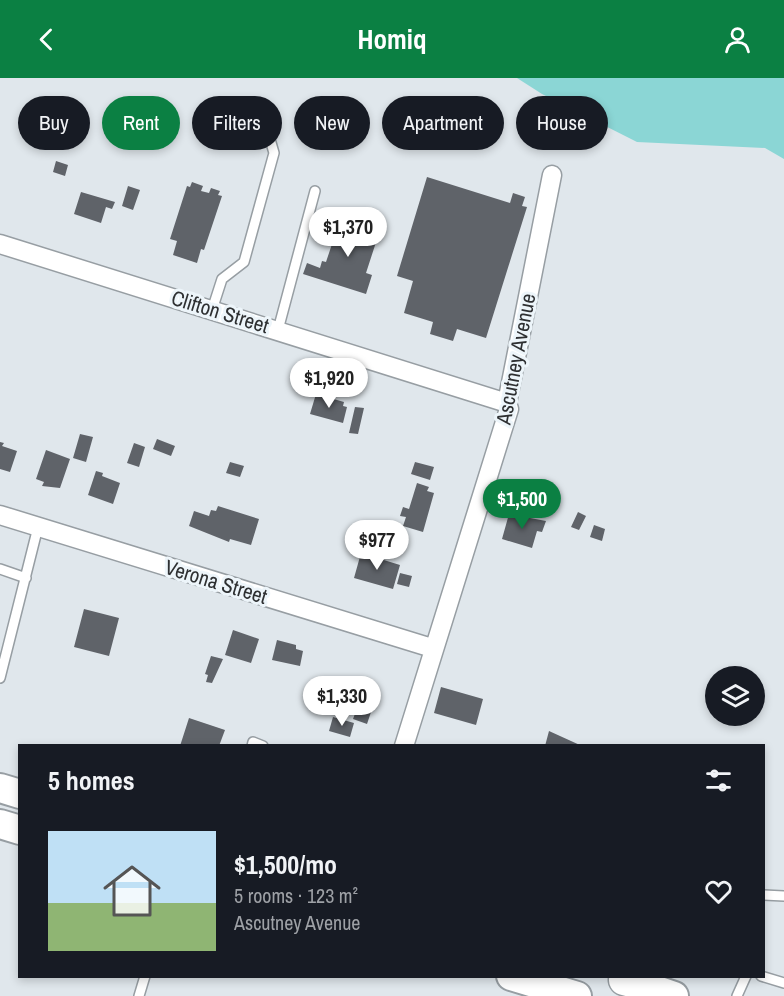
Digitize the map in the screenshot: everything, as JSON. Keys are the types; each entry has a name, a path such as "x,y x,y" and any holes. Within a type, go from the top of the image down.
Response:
{"main road":[{"path":"0,788 18,793"},
{"path":"0,824 18,829"},
{"path":"518,978 577,996"},
{"path":"630,983 674,996"}],"street":[{"name":"Ascutney Avenue","path":"405,744 432,648 509,409 507,403 552,175"},
{"name":"Clifton Street","path":"0,244 507,403"},
{"name":"Verona Street","path":"0,515 432,648"}],"lane":[{"path":"212,310 222,279 244,262 269,174 273,150"},
{"path":"278,330 315,191"},
{"path":"0,678 38,527"},
{"path":"0,569 26,578"},
{"path":"765,895 784,896"},
{"path":"765,977 784,983"},
{"path":"140,996 144,978"},
{"path":"737,996 745,978"}],"water":[{"path":"517,78 784,78 784,159 765,148 637,142 608,127 608,96 546,96"}],"building":[{"path":"56,161 68,165 65,176 53,172"},
{"path":"427,177 510,203 513,193 525,197 522,206 527,207 486,338 457,329 453,341 430,334 433,322 404,313 413,281 397,276"},
{"path":"192,182 203,186 201,191 209,193 211,188 220,191 218,195 222,196 204,250 201,249 197,263 173,255 177,241 170,239 187,186 190,187"},
{"path":"128,186 140,190 133,210 122,206"},
{"path":"81,192 115,202 112,209 106,207 101,223 74,214"},
{"path":"340,220 379,233 366,273 372,275 366,294 303,274 307,263 320,268 322,261 326,262"},
{"path":"316,394 344,402 343,406 347,407 343,423 310,414"},
{"path":"355,407 364,408 358,434 349,433"},
{"path":"80,434 93,437 86,462 73,458"},
{"path":"157,439 175,446 171,456 153,449"},
{"path":"0,442 4,443 2,446 17,451 10,472 0,469"},
{"path":"134,443 145,447 139,467 127,463"},
{"path":"46,450 70,459 60,488 42,486 44,482 36,479"},
{"path":"230,462 244,466 240,477 226,473"},
{"path":"415,462 434,467 430,480 411,474"},
{"path":"96,471 120,483 113,504 88,495"},
{"path":"417,483 429,487 427,491 434,493 423,532 403,526 406,517 400,516 403,507 409,509"},
{"path":"218,506 259,519 251,545 230,539 229,542 189,526 194,511 209,516 211,510 216,511"},
{"path":"578,512 586,516 579,530 571,527"},
{"path":"509,514 546,521 542,532 537,531 532,548 502,539"},
{"path":"594,525 605,529 602,541 590,537"},
{"path":"361,553 400,565 393,589 354,578"},
{"path":"400,573 412,576 409,587 397,584"},
{"path":"84,609 119,618 109,656 74,647"},
{"path":"233,630 259,639 251,663 225,655"},
{"path":"277,640 296,645 296,649 303,651 300,666 272,660"},
{"path":"211,656 223,659 212,683 206,682 208,675 205,674"},
{"path":"360,681 379,688 367,724 353,719 362,695 356,693"},
{"path":"441,687 483,699 476,725 434,713"},
{"path":"333,717 354,723 350,737 329,731"},
{"path":"189,718 225,730 220,744 181,744"},
{"path":"549,731 578,744 546,744"}]}
